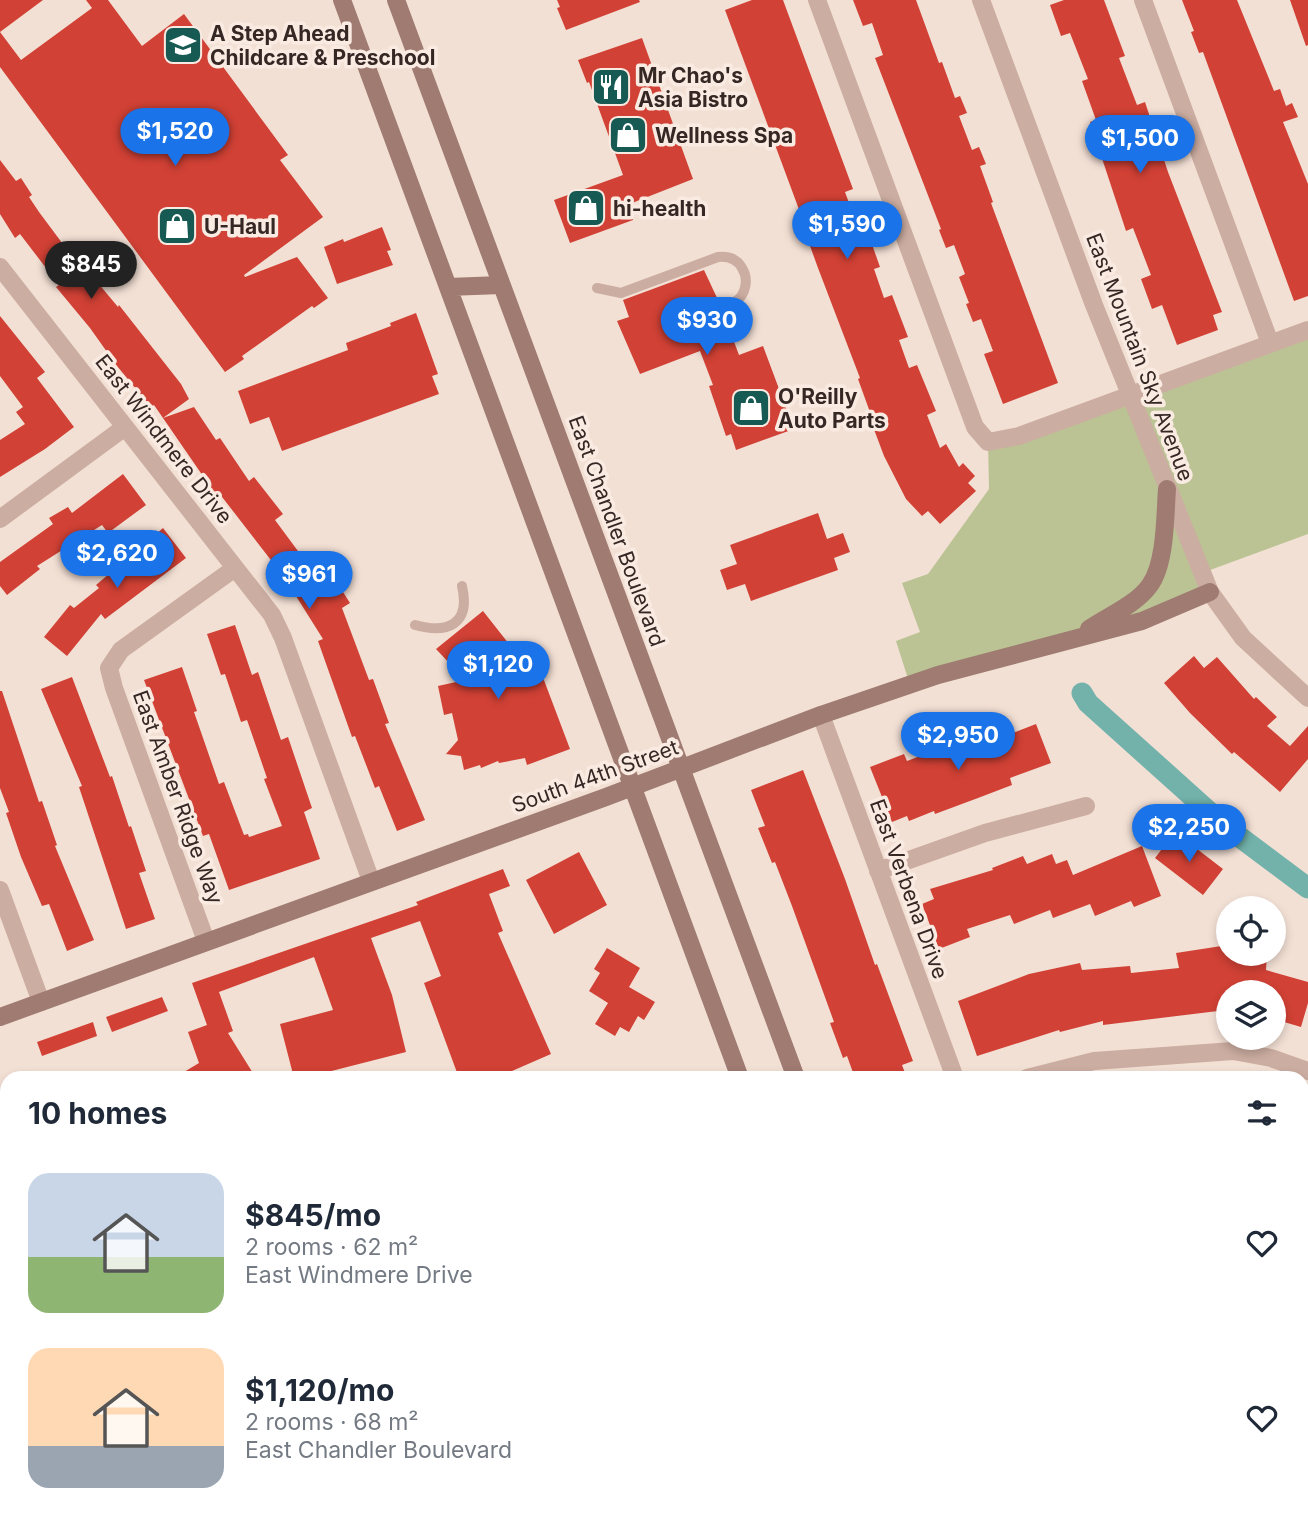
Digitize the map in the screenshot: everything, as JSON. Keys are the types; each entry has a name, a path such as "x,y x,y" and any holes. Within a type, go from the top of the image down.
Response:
{"main road":[{"path":"342,0 737,1071"},
{"name":"East Chandler Boulevard","path":"396,0 793,1071"},
{"path":"448,287 501,285"},
{"path":"1074,638 1140,595 1151,584 1160,559 1167,489"},
{"name":"South 44th Street","path":"0,1017 632,787 821,715 938,675 1142,621 1210,592"}],"street":[{"path":"817,0 975,426 988,442 1019,436 1308,330"},
{"name":"East Mountain Sky Avenue","path":"981,0 1094,305 1210,592 1242,638 1308,698"},
{"path":"1143,0 1270,343"},
{"name":"East Windmere Drive","path":"0,267 272,615 284,638 371,881"},
{"path":"0,519 125,427"},
{"name":"East Amber Ridge Way","path":"206,941 109,668 121,650 235,568"},
{"name":"East Verbena Drive","path":"821,715 952,1071"},
{"path":"878,871 985,832 1086,806"},
{"path":"0,890 41,1002"},
{"path":"1055,1071 1094,1061 1233,1051 1271,1058 1308,1071"}],"lane":[{"path":"597,288 621,293 719,257 730,258 736,261 744,272 746,285 743,294 736,301 721,307 703,323"},
{"path":"415,625 435,631 447,628 458,619 465,599 462,586"}],"green space":[{"path":"1308,330 1308,534 1202,573 1210,592 910,685 896,641 920,632 902,583 928,574 989,489 988,442"}],"building":[{"path":"0,0 43,0 0,32"},
{"path":"86,0 108,0 142,46 184,14 288,155 280,160 323,217 244,275 245,277 297,257 328,298 314,308 312,306 242,356 244,359 225,372 0,67 0,32 21,60 92,8"},
{"path":"557,0 640,2 566,30 557,8 560,7"},
{"path":"752,0 783,0 853,189 845,192 856,222 863,219 880,267 874,269 884,298 892,295 908,337 899,340 909,368 917,365 936,411 927,415 940,448 946,444 959,467 963,463 975,476 968,483 976,491 940,524 928,511 922,516 906,499 884,456 869,416 871,415 858,379 860,378 725,10"},
{"path":"853,0 916,0 939,63 942,62 955,98 960,96 967,113 959,116 972,150 979,147 986,164 980,166 993,202 991,203 1058,383 1003,404 984,354 993,351 981,319 973,322 966,304 969,303 959,277 965,274 954,245 946,248 875,58 883,55 872,23 863,26"},
{"path":"1064,0 1104,0 1125,56 1119,58 1137,105 1145,102 1168,172 1222,312 1213,315 1218,330 1177,345 1162,305 1152,309 1141,279 1151,275 1133,228 1126,231 1090,122 1096,120 1082,81 1088,79 1070,33 1061,36 1050,5"},
{"path":"1182,0 1237,0 1274,91 1280,89 1286,106 1292,103 1298,117 1283,122 1308,184 1308,296 1294,301 1203,52 1199,53 1191,32 1194,31"},
{"path":"1290,0 1308,0 1306,46"},
{"path":"642,38 693,179 627,205 633,220 570,243 554,200 623,175 589,82 587,83 578,60"},
{"path":"0,160 16,181 21,178 32,195 29,197 80,267 83,265 118,307 119,305 181,384 189,399 163,418 117,366 56,287 59,285 20,234 15,238 0,214"},
{"path":"382,227 391,250 387,251 393,265 337,284 324,247"},
{"path":"704,270 718,300 697,318 697,328 705,331 724,315 739,355 763,346 794,429 736,450 731,434 726,436 709,386 713,385 700,351 640,374 617,321 629,317 623,300"},
{"path":"416,313 438,374 432,376 439,394 282,451 269,417 250,424 238,391 348,350 346,343 391,326 390,323"},
{"path":"0,316 45,372 37,378 74,427 0,477 0,440 25,424 16,412 23,407 0,376"},
{"path":"194,407 216,440 220,438 249,481 254,477 283,514 275,520 312,570 324,562 350,603 342,608 369,680 373,679 389,723 385,724 425,820 397,831 379,786 375,788 355,736 352,737 318,641 323,639 284,577 219,493 216,495 163,418"},
{"path":"123,474 146,505 108,533 102,525 37,566 40,569 7,595 0,586 0,562 53,524 49,518 68,507 72,513"},
{"path":"818,513 827,539 843,533 850,552 834,558 838,570 751,601 745,584 727,590 720,570 737,564 730,545"},
{"path":"163,528 186,558 105,619 101,614 67,656 44,637 70,605 74,608 99,588 96,585"},
{"path":"483,611 524,663 536,659 570,749 527,765 525,758 498,761 481,768 480,765 464,770 461,756 446,754 458,740 452,713 444,715 438,686 465,680 436,649"},
{"path":"235,625 252,675 258,672 281,740 288,737 312,808 304,812 320,859 229,890 209,834 203,836 144,680 182,667 197,711 194,712 219,784 224,782 244,835 248,834 249,837 282,826 264,779 267,778 247,720 241,722 225,674 221,675 207,634"},
{"path":"1194,656 1204,668 1217,657 1254,699 1256,697 1277,717 1267,726 1290,746 1308,726 1308,759 1280,792 1234,752 1232,754 1164,683"},
{"path":"72,677 146,871 139,873 155,919 126,929 79,787 82,786 41,689"},
{"path":"0,691 39,802 42,801 57,845 55,846 94,940 67,951 49,904 42,906 6,813 9,812 0,788"},
{"path":"1036,724 1051,763 1010,778 1012,785 935,814 934,811 909,821 907,816 892,822 870,767 904,754 907,761 990,726 995,740"},
{"path":"803,770 913,1061 902,1065 904,1071 852,1071 847,1056 843,1058 830,1023 834,1022 792,906 758,828 765,826 751,790"},
{"path":"1175,832 1223,869 1203,895 1155,858"},
{"path":"1142,846 1161,896 1134,907 1131,901 1095,916 1090,904 1053,918 1050,910 1014,924 1010,915 967,929 970,937 939,949 922,904 934,899 930,889 993,870 992,868 1023,856 1027,864 1052,854 1056,864 1067,860 1073,875"},
{"path":"579,852 607,905 554,934 526,880"},
{"path":"503,869 510,886 489,894 503,931 498,933 551,1054 512,1071 456,1071 424,983 441,976 420,921 371,938 392,995 406,1052 331,1071 292,1071 280,1024 333,1010 314,957 219,992 233,1031 228,1033 252,1071 186,1071 199,1063 188,1032 207,1025 192,983 418,905 416,902"},
{"path":"1216,947 1216,966 1266,966 1266,970 1308,982 1308,1003 1301,1027 1286,1023 1286,980 1216,980 1216,1011 1103,1025 1103,1021 1060,1032 1059,1030 977,1056 958,1001 1029,974 1080,963 1082,970 1130,966 1131,973 1179,968 1176,953"},
{"path":"607,948 640,968 629,987 655,1002 644,1020 638,1016 629,1032 620,1027 615,1036 595,1024 608,1003 589,991 600,973 594,969"},
{"path":"162,997 168,1011 112,1032 106,1017"},
{"path":"93,1022 97,1036 42,1056 37,1042"}],"waterway":[{"path":"1082,693 1088,703 1225,826 1308,888"}],"place":[{"name":"A Step Ahead Childcare & Preschool","path":"183,45"},
{"name":"Mr Chao's Asia Bistro","path":"611,87"},
{"name":"Wellness Spa","path":"628,135"},
{"name":"hi-health","path":"586,208"},
{"name":"U-Haul","path":"177,226"},
{"name":"O'Reilly Auto Parts","path":"751,408"}]}
